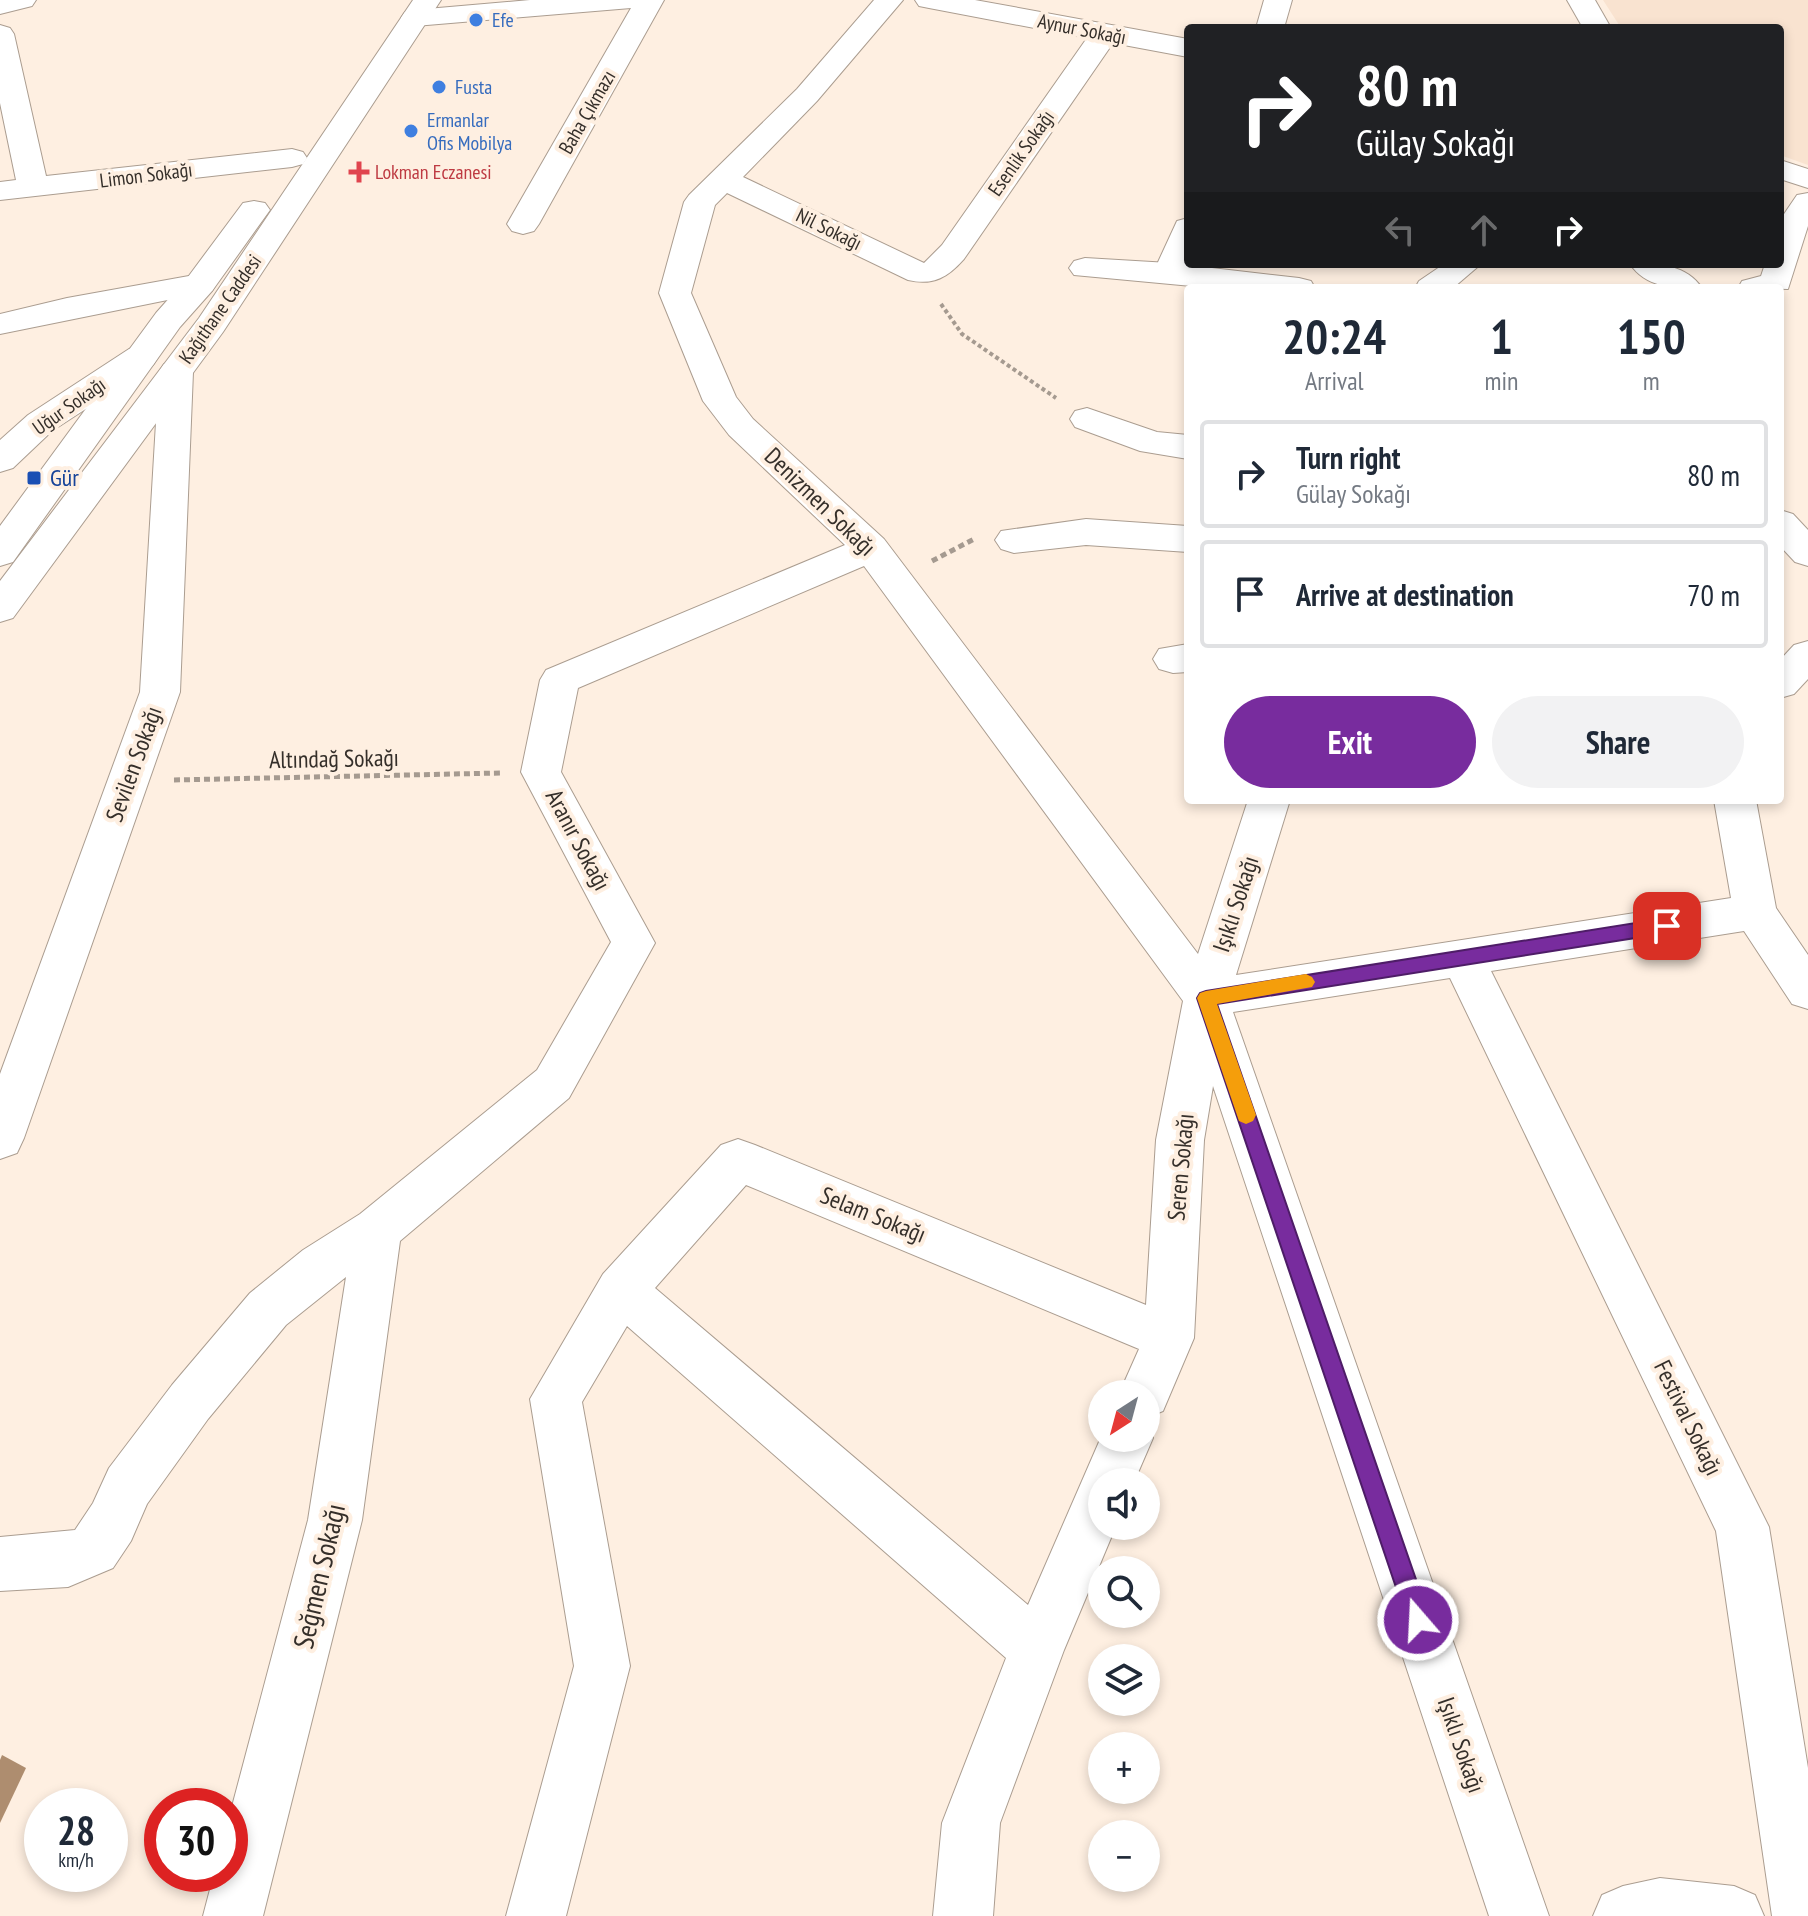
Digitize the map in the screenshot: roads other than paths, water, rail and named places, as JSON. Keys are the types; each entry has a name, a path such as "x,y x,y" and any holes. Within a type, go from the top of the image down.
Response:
{"street":[{"path":"0,6 22,0"},
{"path":"413,6 631,0"},
{"name":"Baha Çıkmazı","path":"523,224 650,0"},
{"name":"Denizmen Sokağı","path":"889,0 807,95 700,202 675,293 720,401 741,427 871,548 1206,998"},
{"name":"Aynur Sokağı","path":"929,0 1184,47"},
{"path":"1271,24 1278,0"},
{"path":"1581,0 1595,24"},
{"name":"Kağıthane Caddesi","path":"0,608 159,364 200,284 292,158 413,6"},
{"name":"Kağıthane Caddesi","path":"0,553 159,364 211,325 413,6"},
{"name":"Esenlik Sokağı","path":"928,272 953,252 1105,33"},
{"path":"0,34 33,188"},
{"name":"Limon Sokağı","path":"0,191 292,158"},
{"path":"1784,170 1808,179"},
{"name":"Nil Sokağı","path":"723,179 928,272"},
{"path":"1784,252 1793,219"},
{"path":"1169,273 1184,237"},
{"path":"1085,268 1169,273 1264,284"},
{"path":"1653,268 1679,284"},
{"path":"1769,284 1776,282 1780,268"},
{"path":"0,324 67,308 200,284"},
{"name":"Uğur Sokağı","path":"0,460 40,423 159,364"},
{"name":"Sevilen Sokağı","path":"0,1138 160,692 159,364"},
{"path":"1087,419 1153,443 1184,447"},
{"path":"1784,512 1808,503"},
{"path":"1784,527 1808,553"},
{"path":"1014,540 1086,532 1184,539"},
{"name":"Aranır Sokağı","path":"377,1230 553,1084 633,943 541,772 560,680 871,548"},
{"path":"1784,680 1808,655"},
{"name":"Işıklı Sokağı","path":"1268,804 1206,998 1519,1916"},
{"path":"1736,804 1755,912 1808,991"},
{"path":"1206,998 1755,912"},
{"name":"Festival Sokağı","path":"1461,956 1742,1527 1802,1916"},
{"name":"Seren Sokağı","path":"1169,1338 1180,1140 1206,998"},
{"name":"Selam Sokağı","path":"621,1290 738,1160 1169,1338"},
{"path":"0,1564 68,1560 94,1549 112,1522 128,1486 190,1402 268,1309 320,1266 377,1230"},
{"name":"Seğmen Sokağı","path":"233,1916 335,1520 377,1230"},
{"path":"536,1916 602,1666 556,1399 621,1290 1037,1649"},
{"path":"1151,1380 1169,1338"},
{"path":"963,1916 971,1823 1037,1649 1088,1529"},
{"path":"1623,1916 1660,1908 1734,1916"}],"place":[{"name":"Efe","path":"476,20"},
{"name":"Fusta","path":"439,87"},
{"name":"Ermanlar Ofis Mobilya","path":"411,131"},
{"name":"Lokman Eczanesi","path":"359,172"},
{"name":"Gür","path":"34,478"}]}
